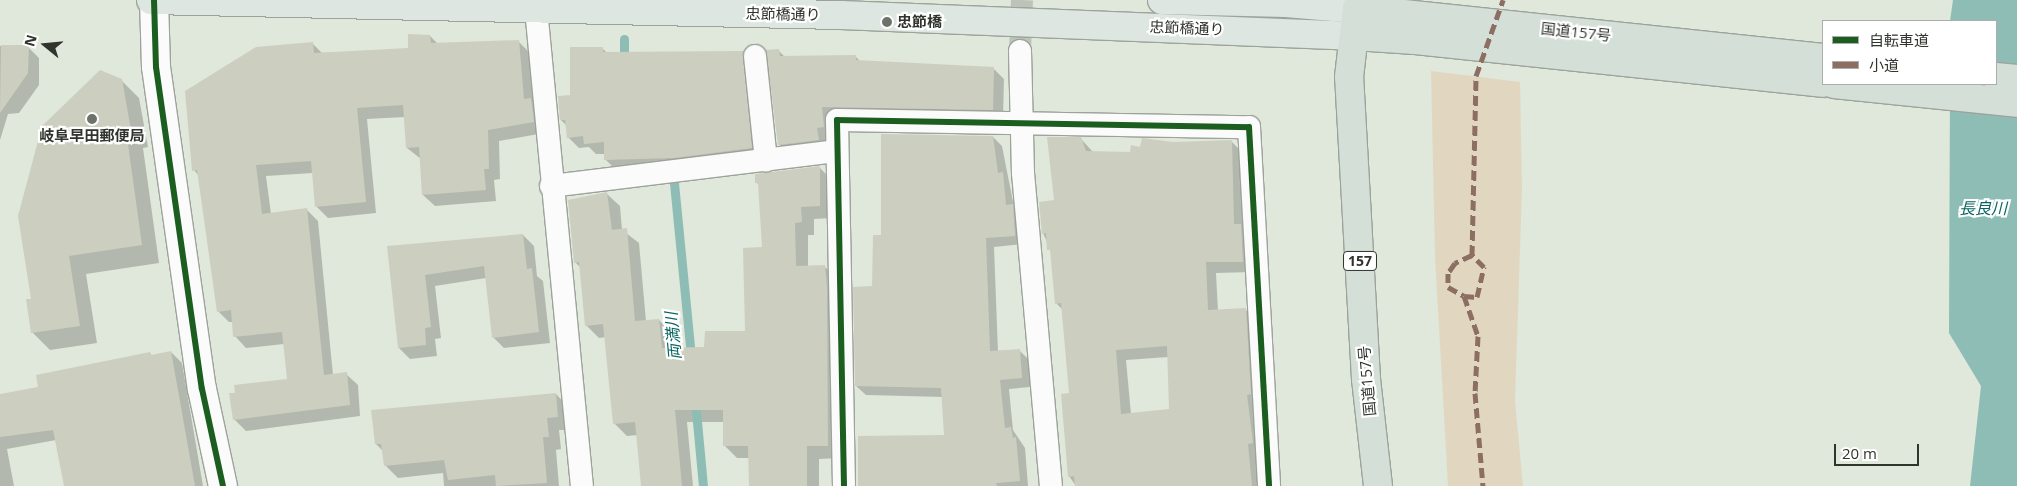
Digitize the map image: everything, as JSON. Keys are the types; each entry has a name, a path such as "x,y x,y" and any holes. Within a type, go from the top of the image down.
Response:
{"highway":[{"name":"国道157号","path":"1358,4 1350,77 1351,106 1366,379 1378,486"},
{"name":"国道157号","path":"1354,36 1416,27 1822,58"},
{"name":"国道157号","path":"1416,27 1822,83"},
{"path":"1997,76 2017,79"},
{"path":"1844,85 2017,103"}],"main road":[{"name":"忠節橋通り","path":"153,0 841,16 1354,36"},
{"name":"忠節橋通り","path":"1162,0 1358,4"},
{"path":"1358,4 1416,27"}],"street":[{"path":"153,0 159,86 202,389 223,486"},
{"path":"536,9 551,186 582,486"},
{"path":"1020,51 1021,124 1051,486"},
{"path":"755,56 766,160"},
{"path":"844,486 837,120 1249,127 1270,486"},
{"path":"551,186 837,152"}],"shaded area":[{"path":"1431,71 1520,82 1522,189 1515,401 1523,486 1448,486 1435,257"}],"water":[{"name":"長良川","path":"1953,0 2017,0 2017,486 1970,486 1981,386 1949,333 1950,85 1997,85 1997,20 1950,20"}],"building":[{"path":"408,34 430,35 431,43 519,40 524,99 531,98 534,122 488,130 489,169 484,169 486,190 422,195 419,147 406,148 403,105 357,108 366,202 315,207 311,161 256,165 262,214 307,208 324,375 347,372 350,405 233,420 229,393 235,393 234,385 287,379 282,332 233,337 231,310 217,312 197,170 192,171 185,91 256,47 313,42 314,53 408,48"},
{"path":"1,45 29,45 28,73 0,113"},
{"path":"570,47 603,47 603,52 743,51 752,148 674,158 604,160 604,142 584,144 583,136 567,138 565,120 560,120 558,96 570,95"},
{"path":"779,49 780,56 856,55 856,60 994,67 993,110 822,107 824,127 817,128 819,140 778,145 766,50"},
{"path":"100,70 122,79 131,130 126,130 142,245 69,256 80,326 31,333 26,299 31,299 18,216 42,126"},
{"path":"881,134 993,136 998,173 1003,172 1006,205 1013,204 1015,236 986,238 990,351 1020,349 1022,378 1000,380 1005,428 1011,427 1013,438 1016,437 1020,481 996,483 997,486 858,486 858,436 944,435 941,388 855,386 853,287 872,286 873,235 881,235"},
{"path":"1047,137 1081,137 1086,151 1130,152 1131,145 1140,147 1142,138 1173,142 1232,140 1234,224 1241,224 1243,262 1206,262 1208,310 1246,308 1251,394 1247,395 1253,443 1248,444 1252,486 1075,486 1074,476 1068,477 1061,394 1069,393 1061,303 1055,304 1050,250 1047,250 1046,233 1042,234 1039,202 1054,200","holes":["1167,346 1169,409 1121,414 1116,350"]},
{"path":"820,166 820,206 801,207 802,222 795,223 796,266 825,265 827,288 828,446 807,446 807,486 749,486 748,446 723,446 723,410 675,410 682,486 641,486 635,422 613,424 603,324 585,326 579,262 574,263 568,200 607,192 612,230 627,228 635,321 659,319 662,348 704,347 705,331 745,331 743,248 762,247 758,183 755,183 755,174"},
{"path":"523,234 527,269 532,268 539,332 492,338 484,266 425,275 431,327 425,328 426,345 398,348 387,246"},
{"path":"171,351 195,486 64,486 53,430 0,437 0,394 38,387 36,375 150,352 151,355"},
{"path":"556,393 558,417 547,418 549,437 543,437 547,483 496,486 495,475 448,480 444,460 384,466 381,444 375,444 371,410"}],"waterway":[{"name":"両満川","path":"624,39 624,62"},
{"name":"両満川","path":"674,183 691,357"},
{"name":"両満川","path":"695,400 703,486"}],"tunnel":[{"path":"1020,51 1022,0"}],"marked path":[{"path":"1472,255 1455,263 1448,273 1448,287 1464,296 1477,297 1484,267 1472,255 1476,76 1503,0"},
{"path":"1464,296 1478,336 1475,393 1483,486"}],"cycle path":[{"path":"154,0 156,67 202,389 223,486"},
{"path":"844,486 837,120 1249,127 1269,486"}],"place":[{"name":"忠節橋","path":"887,22"},
{"name":"岐阜早田郵便局","path":"92,119"}]}
